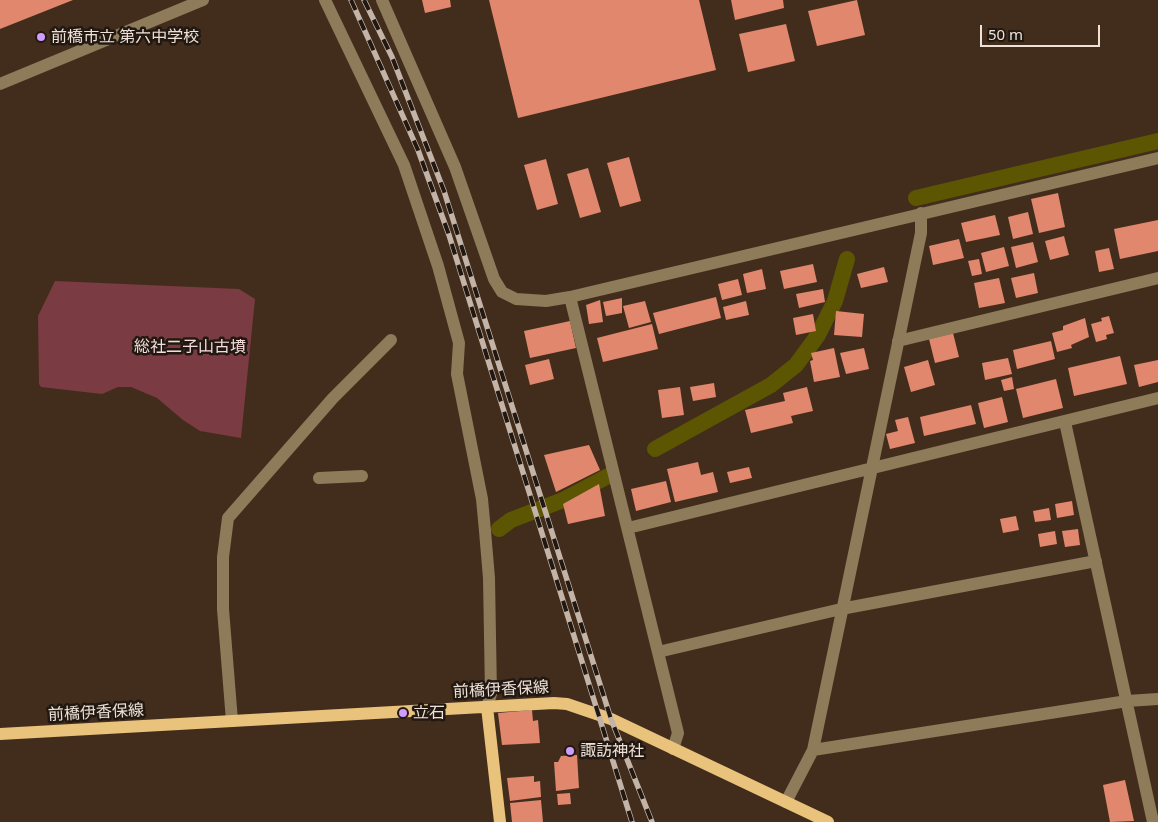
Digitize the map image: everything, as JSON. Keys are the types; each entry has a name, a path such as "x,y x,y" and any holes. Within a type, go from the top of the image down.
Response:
{"main road":[{"name":"前橋伊香保線","path":"0,734 487,706 567,704 597,713 828,822"},
{"path":"487,706 500,822"}],"street":[{"path":"0,84 203,0"},
{"path":"325,0 406,172 438,266 459,343 457,374 482,499 489,578 491,694 487,706"},
{"path":"382,0 455,167 499,288 509,296 526,301 546,302 570,297 1158,158"},
{"path":"786,802 813,750 921,233 921,213"},
{"path":"898,341 1158,278"},
{"path":"570,297 678,733 673,749"},
{"path":"232,721 223,609 224,532 228,518 333,398 391,340"},
{"path":"628,528 1158,398"},
{"path":"1065,422 1153,822"},
{"path":"319,478 362,476"},
{"path":"658,652 841,609 1096,561"},
{"path":"813,750 1127,701 1158,699"}],"green space":[{"name":"総社二子山古墳","path":"55,281 239,289 255,299 241,438 200,431 183,420 157,398 131,387 118,387 102,394 41,387 39,384 38,316"}],"building":[{"path":"0,0 73,0 0,29"},
{"path":"422,0 450,0 451,7 425,13"},
{"path":"489,0 699,0 716,70 518,118"},
{"path":"731,0 783,0 784,8 735,20"},
{"path":"857,0 865,35 817,46 808,11"},
{"path":"786,24 795,61 748,72 739,34"},
{"path":"629,157 641,201 620,207 607,163"},
{"path":"546,159 558,204 537,210 524,165"},
{"path":"588,168 601,212 580,218 567,174"},
{"path":"1058,193 1065,227 1039,233 1031,199"},
{"path":"1028,212 1033,234 1013,239 1008,217"},
{"path":"995,215 1000,235 966,242 961,223"},
{"path":"1158,220 1158,251 1120,259 1114,229"},
{"path":"1064,236 1069,255 1050,260 1045,241"},
{"path":"959,239 964,258 933,265 929,246"},
{"path":"1033,242 1038,262 1016,268 1011,247"},
{"path":"1004,247 1009,266 986,272 981,253"},
{"path":"1109,248 1114,269 1099,272 1095,251"},
{"path":"979,259 982,274 972,276 968,261"},
{"path":"813,264 817,282 784,289 780,271"},
{"path":"884,267 888,282 861,288 857,274"},
{"path":"762,269 766,289 747,293 743,274"},
{"path":"1034,273 1038,293 1016,298 1011,278"},
{"path":"999,278 1005,303 979,308 974,283"},
{"path":"738,279 742,295 722,300 718,284"},
{"path":"823,289 825,302 799,308 796,294"},
{"path":"716,297 721,318 659,334 653,313"},
{"path":"622,298 622,313 606,316 603,302"},
{"path":"600,300 603,322 589,324 586,305"},
{"path":"645,301 651,322 629,328 623,306"},
{"path":"746,301 749,315 726,320 723,307"},
{"path":"836,311 864,314 862,337 834,335"},
{"path":"813,314 816,331 796,335 793,318"},
{"path":"1109,316 1114,333 1106,335 1107,339 1096,342 1091,324 1102,321 1101,318"},
{"path":"1085,318 1089,337 1071,345 1072,348 1057,352 1052,333 1063,330 1063,326"},
{"path":"570,321 576,348 530,358 524,331"},
{"path":"652,324 658,349 603,362 597,338"},
{"path":"953,333 959,357 935,363 929,339"},
{"path":"1051,341 1055,359 1017,369 1013,350"},
{"path":"834,348 840,377 814,382 810,361 813,360 811,353"},
{"path":"864,348 869,369 846,374 840,353"},
{"path":"1120,356 1127,384 1074,396 1068,368"},
{"path":"1008,358 1012,374 985,380 982,363"},
{"path":"549,359 554,379 530,385 525,365"},
{"path":"928,360 935,385 911,392 904,367"},
{"path":"1158,360 1158,382 1139,387 1134,365"},
{"path":"1012,377 1014,389 1004,391 1001,380"},
{"path":"1056,379 1063,408 1023,418 1016,389"},
{"path":"714,383 716,397 693,401 690,387"},
{"path":"680,387 684,415 662,418 658,390"},
{"path":"807,387 813,411 791,416 793,423 751,433 745,410 785,401 783,393"},
{"path":"1002,397 1008,422 984,428 978,403"},
{"path":"971,405 976,424 924,436 920,417"},
{"path":"908,417 915,443 890,449 886,434 898,431 895,420"},
{"path":"589,445 600,470 556,492 544,455"},
{"path":"698,462 701,475 713,472 718,492 675,502 667,469"},
{"path":"749,467 752,478 730,483 727,472"},
{"path":"666,481 671,502 636,511 631,489"},
{"path":"599,484 605,516 568,524 563,504"},
{"path":"1072,501 1074,515 1057,518 1055,504"},
{"path":"1049,508 1051,520 1035,522 1033,511"},
{"path":"1016,516 1019,530 1003,533 1000,519"},
{"path":"1078,529 1080,545 1065,547 1062,531"},
{"path":"1055,531 1057,544 1040,547 1038,534"},
{"path":"532,710 533,721 538,720 540,743 502,745 498,713"},
{"path":"577,755 579,788 556,791 554,762 558,762 561,756"},
{"path":"534,776 534,782 540,781 541,797 510,801 507,778"},
{"path":"1125,780 1134,821 1110,822 1103,785"},
{"path":"570,793 571,804 558,805 557,794"},
{"path":"541,800 543,822 512,822 510,803"}],"waterway":[{"path":"916,198 1158,141"},
{"path":"655,449 771,385 796,365 818,335 835,301 847,259"},
{"path":"499,529 511,520 563,500 610,475"}],"railway":[{"path":"351,0 418,150 449,235 632,822"},
{"path":"364,0 392,57 444,191 611,719 652,822"}],"place":[{"name":"前橋市立 第六中学校","path":"41,37"},
{"name":"立石","path":"403,713"},
{"name":"諏訪神社","path":"570,751"}]}
